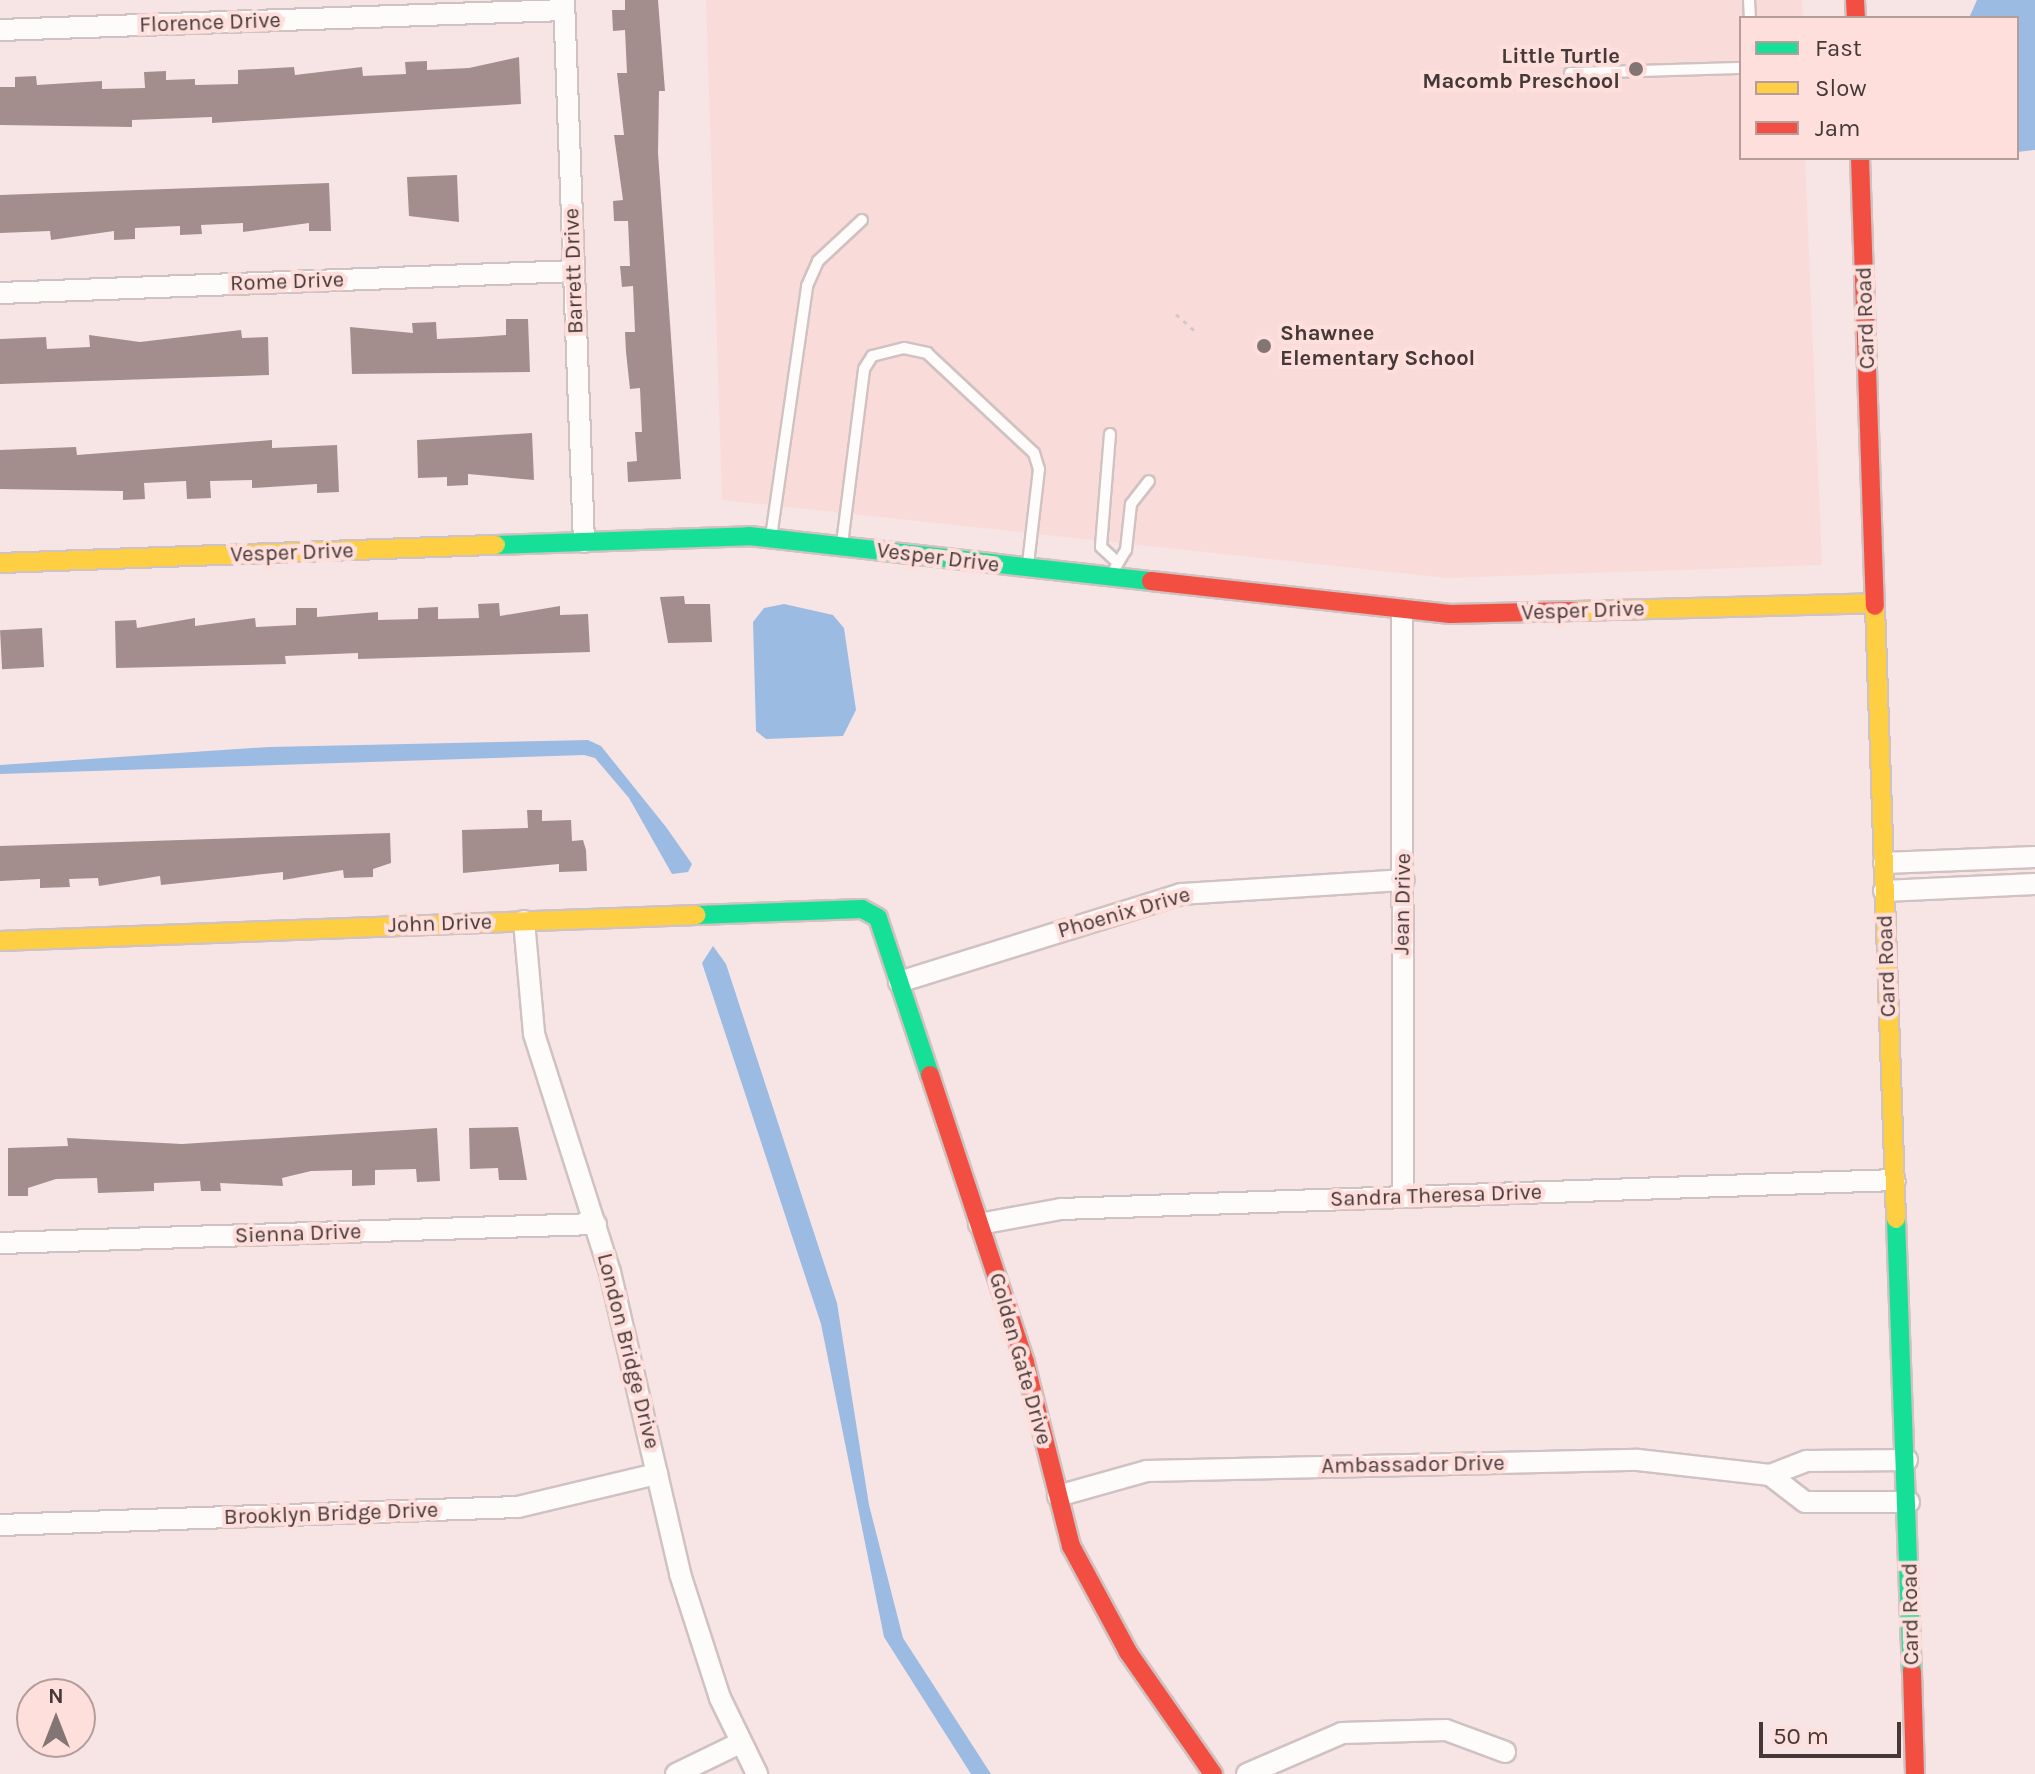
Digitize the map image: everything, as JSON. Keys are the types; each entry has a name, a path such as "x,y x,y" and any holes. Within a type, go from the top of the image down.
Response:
{"street":[{"name":"Florence Drive","path":"0,30 564,5"},
{"name":"Barrett Drive","path":"564,5 584,542"},
{"name":"Card Road","path":"1860,160 1894,1180 1909,1502 1915,1774"},
{"name":"Rome Drive","path":"0,293 574,271"},
{"name":"Vesper Drive","path":"0,563 770,538 1027,568 1115,569 1402,610 1875,603"},
{"name":"Jean Drive","path":"1402,610 1404,880 1397,1046 1403,1197"},
{"path":"1884,863 2035,857"},
{"path":"2004,858 2004,885"},
{"name":"Phoenix Drive","path":"899,982 1181,894 1404,880"},
{"path":"1884,891 2035,884"},
{"name":"John Drive","path":"0,941 862,909 878,918"},
{"name":"Golden Gate Drive","path":"878,918 979,1224 1071,1546 1128,1652 1213,1774"},
{"name":"London Bridge Drive","path":"524,921 534,1034 596,1224 680,1574 740,1743 757,1774"},
{"name":"Sandra Theresa Drive","path":"979,1224 1061,1209 1894,1180"},
{"name":"Sienna Drive","path":"0,1243 596,1224"},
{"name":"Ambassador Drive","path":"1058,1496 1147,1471 1638,1460 1770,1475 1807,1461 1907,1460"},
{"name":"Brooklyn Bridge Drive","path":"0,1525 518,1507 657,1474"},
{"path":"1770,1475 1805,1502 1909,1502"},
{"path":"1247,1774 1342,1733 1446,1730 1505,1752"},
{"path":"676,1774 740,1743"}],"lane":[{"path":"1570,73 1739,68"},
{"path":"770,538 807,286 818,261 862,220"},
{"path":"842,546 864,369 872,356 904,348 939,363 1034,453 1039,469 1027,568"},
{"path":"1110,434 1101,547 1115,569 1126,550 1131,504 1149,481"}],"path":[{"path":"1176,314 1195,331"}],"shaded area":[{"name":"Shawnee Elementary School","path":"706,0 1802,0 1803,16 1739,16 1739,160 1805,160 1822,565 1447,578 722,500"}],"water":[{"path":"1977,0 2035,0 2035,150 2019,152 2019,16 1970,16"},
{"path":"784,604 833,615 844,628 856,710 843,736 766,739 756,731 753,622 764,608"},
{"path":"588,740 601,746 666,827 692,864 688,872 672,874 629,798 595,758 584,755 0,774 0,765 269,747"},
{"path":"713,946 726,964 837,1303 869,1505 903,1638 991,1774 971,1774 884,1637 821,1324 702,963"}],"building":[{"path":"625,0 658,0 665,91 659,91 658,153 681,479 628,482 627,462 637,461 635,432 642,432 640,388 630,389 626,352 625,332 635,332 633,286 622,287 620,266 630,266 628,221 614,221 613,201 623,200 614,135 624,135 617,73 627,73 625,30 613,31 612,10 625,10"},
{"path":"519,57 521,104 212,123 212,117 132,120 132,127 0,125 0,87 15,87 15,77 36,76 37,85 102,81 102,89 145,88 144,72 166,71 166,80 195,79 195,85 238,84 238,70 294,67 295,75 362,67 363,76 406,74 405,62 427,61 427,70 469,68"},
{"path":"457,175 459,222 409,216 407,177"},
{"path":"329,183 331,231 309,231 309,223 243,232 243,223 201,225 202,234 180,235 180,226 135,228 135,239 114,240 114,231 51,240 50,231 0,233 0,195"},
{"path":"506,319 528,319 530,372 352,374 350,327 413,333 412,323 436,322 437,339 478,337 506,335"},
{"path":"241,330 242,338 268,337 269,375 0,384 0,339 46,337 47,349 90,347 89,335 140,342"},
{"path":"532,433 534,480 468,474 468,485 447,486 447,477 418,478 417,440"},
{"path":"272,440 272,448 337,445 339,492 317,493 317,484 252,488 252,480 210,481 211,498 187,499 186,481 144,483 145,499 123,500 123,491 0,489 0,450 76,447 77,455"},
{"path":"684,596 685,604 710,604 712,642 668,643 660,597"},
{"path":"499,603 500,616 560,606 560,615 588,614 590,652 358,659 358,653 285,656 286,664 116,668 115,621 136,620 137,628 195,618 195,626 255,618 256,627 296,625 296,608 317,608 317,617 378,612 378,620 418,619 418,608 438,607 438,619 479,618 478,604"},
{"path":"42,628 44,667 2,669 0,630"},
{"path":"527,810 542,810 542,821 571,820 572,841 583,840 587,871 559,872 559,864 463,873 462,830 528,828"},
{"path":"390,833 391,863 373,869 373,877 344,878 343,870 283,880 283,872 161,885 160,876 99,886 98,878 69,879 70,887 40,888 40,879 0,881 0,846"},
{"path":"518,1127 527,1180 499,1180 498,1168 470,1169 469,1128"},
{"path":"437,1128 440,1181 417,1182 416,1169 375,1170 375,1185 352,1186 352,1170 311,1171 282,1178 283,1186 220,1183 221,1191 201,1191 200,1181 154,1183 154,1191 98,1193 97,1178 56,1179 28,1188 28,1196 8,1196 8,1148 68,1146 67,1138 182,1144"}],"traffic: fast":[{"path":"496,545 749,536 1151,581"},
{"path":"697,915 862,909 878,918 930,1075"},
{"path":"1896,1219 1912,1672"}],"traffic: slow":[{"path":"0,563 496,545"},
{"path":"1574,611 1875,603"},
{"path":"1875,606 1896,1219"},
{"path":"0,941 697,915"}],"traffic: jam":[{"path":"1855,0 1856,16"},
{"path":"1860,160 1875,606"},
{"path":"1151,581 1450,614 1574,611"},
{"path":"930,1075 1025,1363 1071,1546 1128,1652 1213,1774"},
{"path":"1912,1672 1915,1774"}],"place":[{"name":"Little Turtle Macomb Preschool","path":"1636,69"},
{"name":"Shawnee Elementary School","path":"1264,346"}]}
